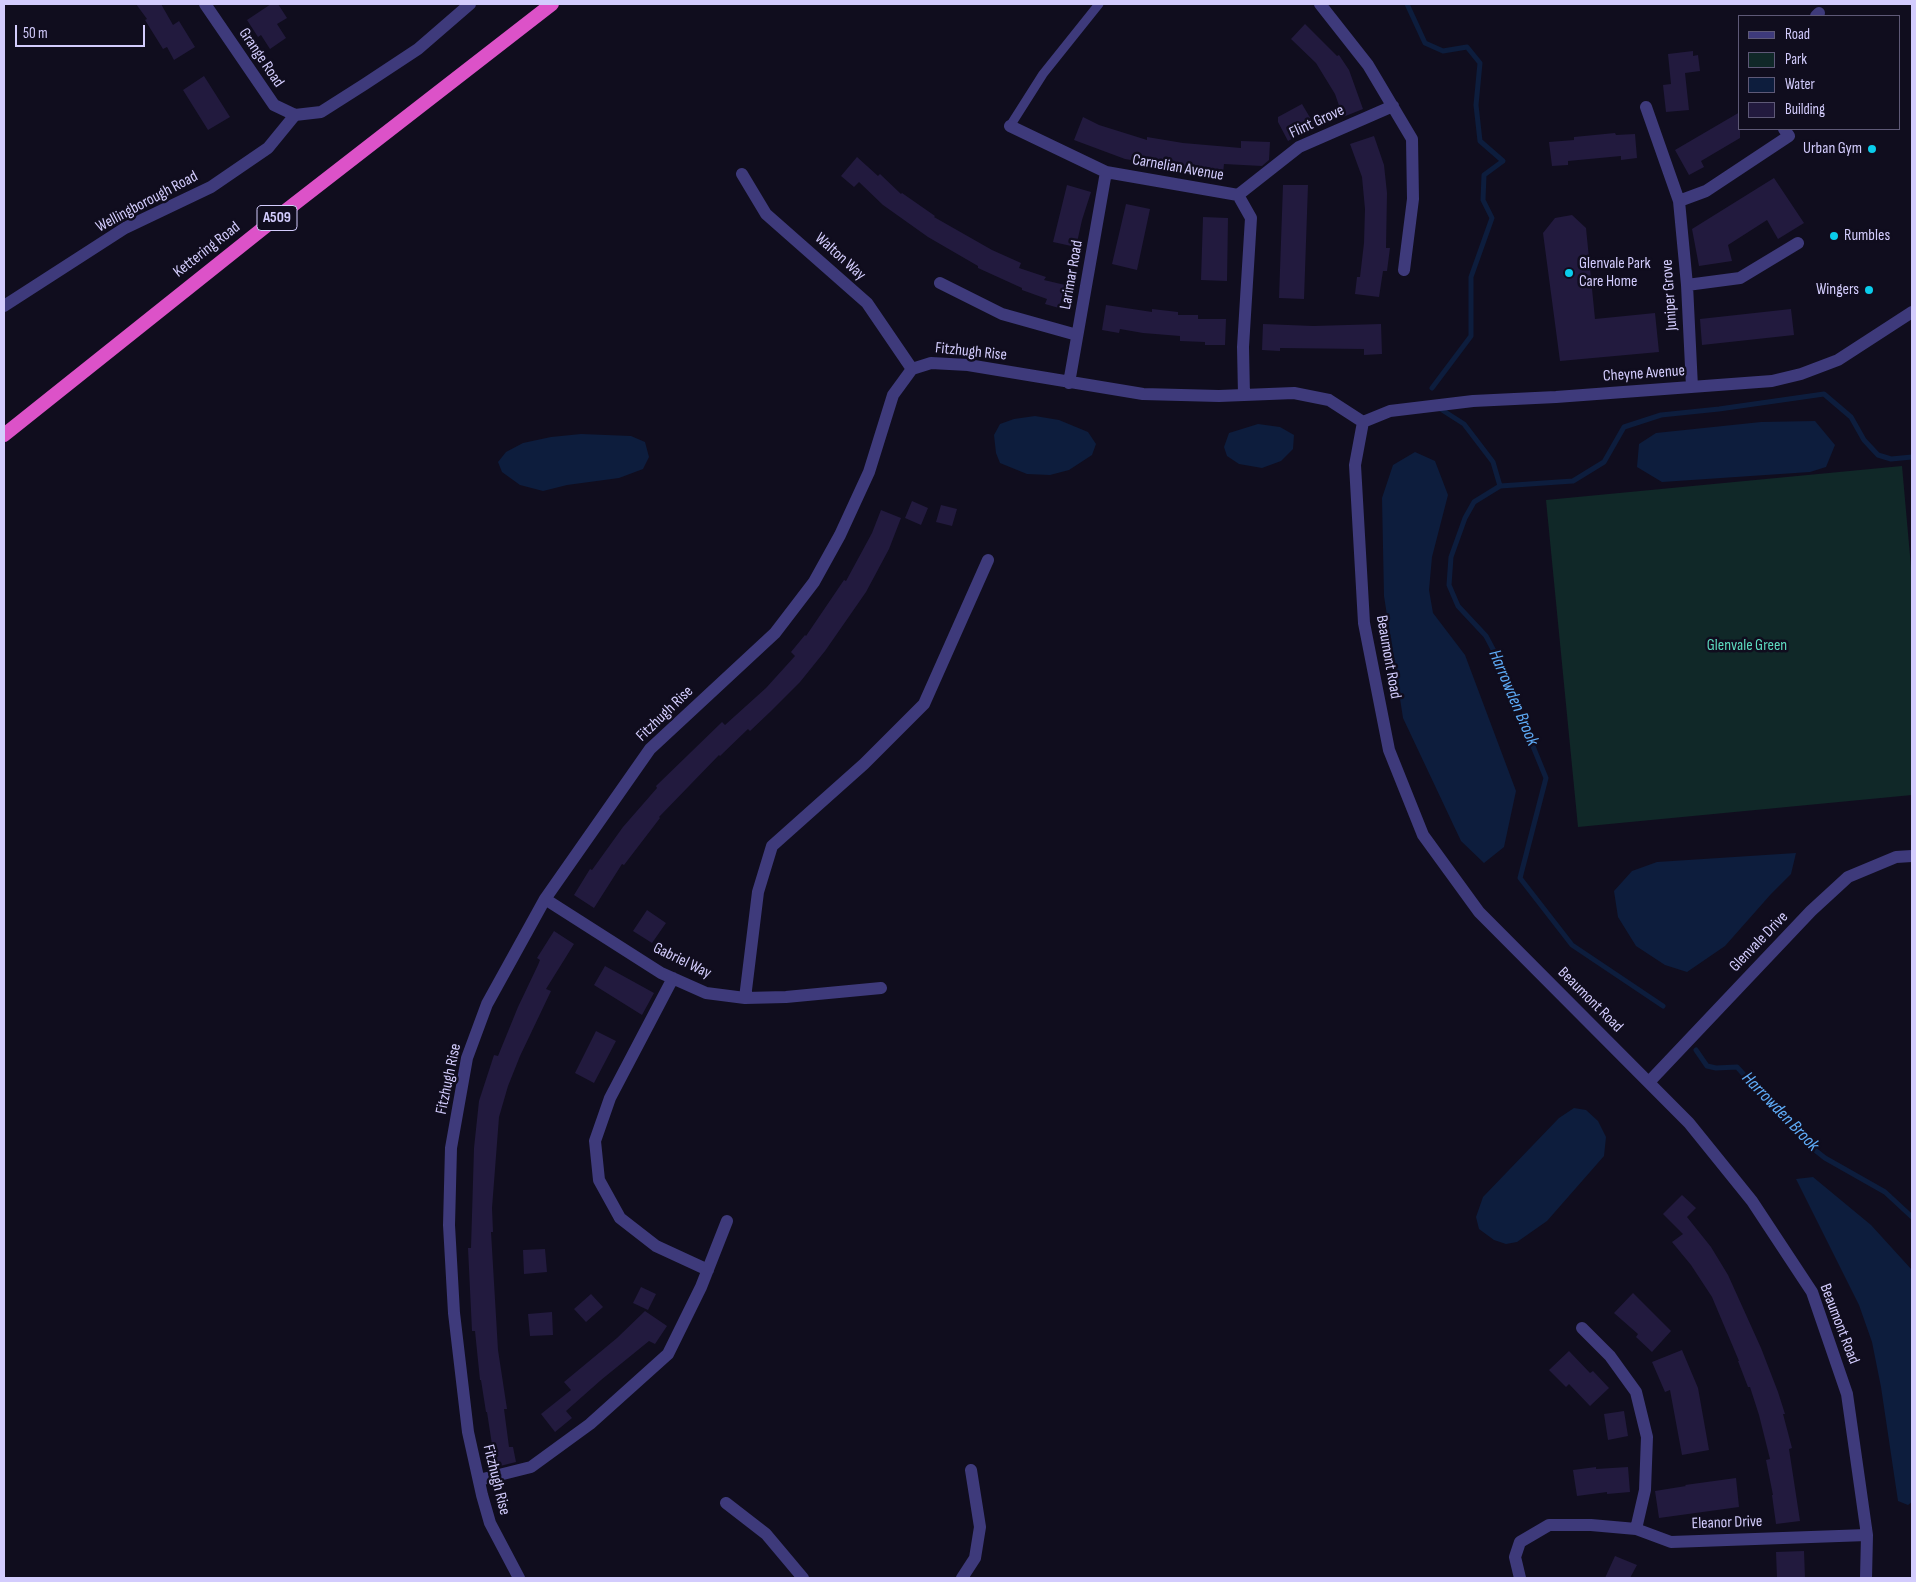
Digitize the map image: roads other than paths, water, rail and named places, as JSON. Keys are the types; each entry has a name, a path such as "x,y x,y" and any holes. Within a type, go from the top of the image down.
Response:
{"highway":[{"name":"Kettering Road","path":"4,435 258,232 552,4"}],"street":[{"name":"Grange Road","path":"205,4 274,105 295,115"},
{"path":"295,115 321,112 418,49 470,4"},
{"path":"1320,4 1368,65 1412,138 1413,199 1404,270"},
{"name":"Flint Grove","path":"1238,195 1299,147 1392,106"},
{"name":"Juniper Grove","path":"1646,107 1679,201 1687,285 1692,387"},
{"name":"Wellingborough Road","path":"4,306 125,228 219,181 268,148 295,115"},
{"name":"Carnelian Avenue","path":"1010,126 1106,172 1238,195 1251,218 1243,347 1244,395"},
{"path":"1679,201 1706,192 1787,132"},
{"name":"Larimar Road","path":"1069,383 1106,172"},
{"name":"Walton Way","path":"742,174 766,214 867,303 912,369"},
{"path":"1687,285 1740,278 1798,243"},
{"path":"940,283 1002,314 1077,335"},
{"name":"Cheyne Avenue","path":"1363,422 1390,412 1473,401 1556,398 1772,381 1801,374 1838,360 1912,312"},
{"name":"Fitzhugh Rise","path":"519,1578 490,1523 479,1480 468,1432 454,1312 449,1225 452,1148 467,1058 487,1004 545,899 650,749 775,633 814,582 840,535 869,472 893,395 912,369 931,363 968,365 1143,394 1244,395 1294,393 1329,400 1363,422"},
{"name":"Beaumont Road","path":"1363,422 1355,465 1364,623 1389,750 1423,835 1479,912 1689,1123 1752,1201 1812,1292 1847,1394 1867,1535 1866,1578"},
{"path":"744,998 758,892 772,846 864,764 924,704 988,560"},
{"name":"Glenvale Drive","path":"1649,1082 1811,911 1848,877 1896,857 1912,856"},
{"name":"Gabriel Way","path":"545,899 661,973 706,993 744,998 786,998 881,988"},
{"path":"673,978 610,1098 595,1141 599,1180 620,1218 656,1246 708,1270"},
{"path":"479,1480 531,1467 590,1424 668,1354 708,1270 727,1222"},
{"path":"1582,1328 1610,1356 1636,1392 1647,1437 1645,1490 1636,1529"},
{"path":"962,1578 975,1558 980,1527 971,1470"},
{"path":"726,1503 766,1534 803,1578"},
{"name":"Eleanor Drive","path":"1520,1578 1515,1557 1520,1542 1550,1525 1591,1525 1636,1529 1671,1542 1867,1535"}],"lane":[{"path":"1010,126 1043,74 1099,4"}],"water":[{"path":"1035,416 1059,420 1088,432 1096,444 1092,455 1069,470 1050,475 1027,474 1000,463 996,453 994,435 1000,424 1014,419"},
{"path":"1815,421 1835,445 1826,467 1810,472 1662,482 1637,467 1639,444 1656,433 1761,422"},
{"path":"1258,424 1280,427 1294,435 1293,449 1281,461 1262,468 1239,464 1227,456 1224,447 1229,433"},
{"path":"581,434 631,436 645,442 649,457 643,469 619,478 567,485 543,491 520,485 502,472 498,462 506,452 523,443 551,437"},
{"path":"1415,452 1435,461 1448,495 1432,557 1429,590 1433,613 1465,655 1516,791 1504,847 1484,863 1461,841 1403,718 1384,596 1382,498 1393,465"},
{"path":"1796,853 1791,874 1725,946 1687,972 1665,965 1636,946 1618,917 1614,891 1632,871 1657,862"},
{"path":"1574,1108 1586,1110 1598,1121 1606,1137 1604,1156 1547,1221 1517,1242 1506,1244 1494,1240 1479,1229 1476,1217 1483,1197 1559,1118"},
{"path":"1813,1177 1871,1225 1912,1270 1912,1502 1908,1505 1898,1501 1881,1387 1872,1342 1859,1305 1796,1179"}],"waterway":[{"name":"Harrowden Brook","path":"1407,4 1425,43 1443,51 1467,47 1480,63 1476,105 1480,141 1503,161 1484,175 1483,200 1492,218 1471,277 1471,336 1432,388"},
{"name":"Harrowden Brook","path":"1663,1006 1572,945 1520,878 1546,778 1530,739 1516,715 1505,672 1486,636 1458,606 1449,585 1451,557 1465,518 1474,502 1500,486 1573,481 1604,462 1624,427 1661,415 1824,394 1851,417 1864,440 1878,455 1891,459 1912,457"},
{"name":"Harrowden Brook","path":"1439,408 1464,424 1493,462 1500,486"},
{"name":"Harrowden Brook","path":"1696,1050 1707,1066 1716,1068 1737,1067 1806,1143 1825,1158 1885,1192 1912,1217"}],"place":[{"name":"Urban Gym","path":"1872,149"},
{"name":"Rumbles","path":"1834,236"},
{"name":"Glenvale Park Care Home","path":"1569,273"},
{"name":"Wingers","path":"1869,290"}],"park label":[{"name":"Glenvale Green","path":"1747,646"}]}
